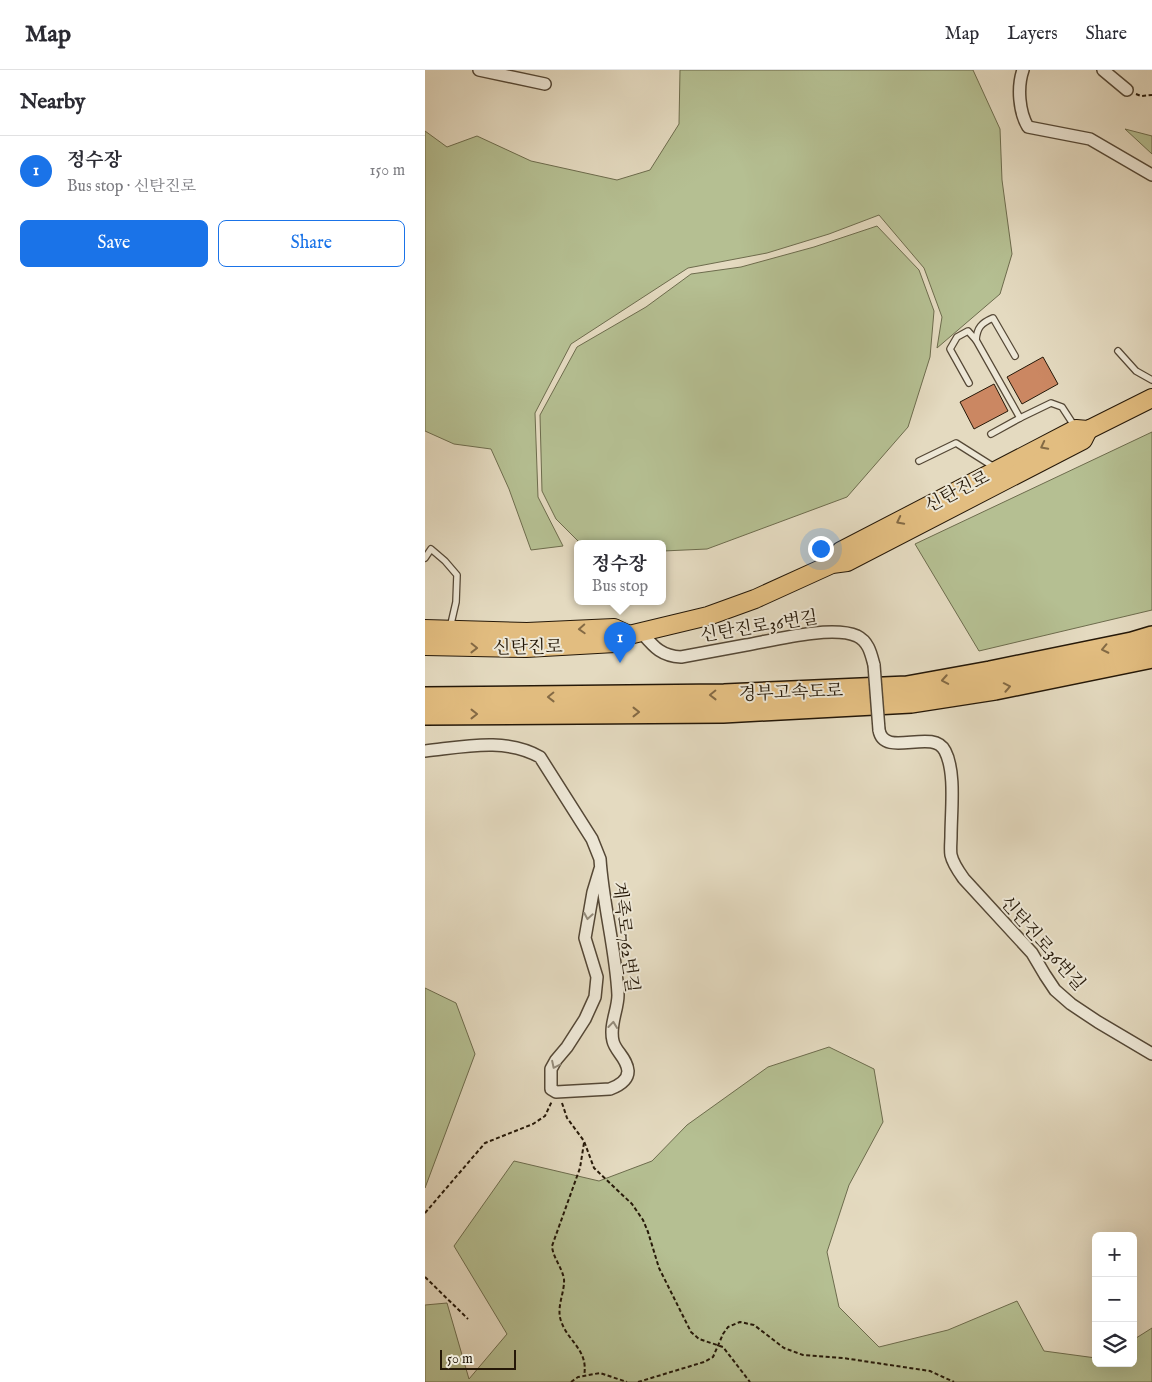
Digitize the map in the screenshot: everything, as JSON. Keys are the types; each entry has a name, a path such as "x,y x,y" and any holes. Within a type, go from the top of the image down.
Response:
{"highway":[{"name":"경부고속도로","path":"425,698 724,695 907,687 990,672 1152,638"},
{"name":"경부고속도로","path":"425,714 723,712 911,702 995,689 1152,657"}],"main road":[{"name":"신탄진로","path":"832,564 841,551 997,470 1152,398"},
{"name":"신탄진로","path":"425,646 526,648 615,643 635,634 708,616 739,605 832,564 847,562 1083,440 1082,430"},
{"name":"신탄진로","path":"425,629 527,632 614,628 635,634"}],"street":[{"path":"479,70 545,84"},
{"path":"1023,70 1020,80 1022,117 1028,127 1090,139 1152,175"},
{"path":"1103,70 1127,90"},
{"name":"신탄진로36번길","path":"635,634 657,650 672,657 819,633 849,634 859,637 866,643 874,665 879,736 885,741 895,743 927,741 939,743 945,749 949,761 951,782 951,855 956,868 1033,953 1055,990 1071,1004 1098,1022 1152,1054"},
{"name":"계족로762번길","path":"425,750 495,745 528,750 540,757 591,839 599,859 618,997 613,1020 613,1042 621,1053 628,1072 626,1078 619,1085 610,1088 556,1092 551,1088 551,1069 585,1019 595,997 597,977 585,938 593,892 600,869"}],"lane":[{"path":"975,340 977,328 985,321 993,318 1015,356"},
{"path":"969,383 950,349 957,337 967,331 975,340 1020,418"},
{"path":"1117,351 1136,371 1152,380"},
{"path":"991,434 1051,403 1062,407 1082,430"},
{"path":"919,461 957,442 997,470"},
{"path":"425,558 431,549 457,575 456,602 450,630"}],"path":[{"path":"1127,90 1141,96 1152,96"},
{"path":"425,1213 485,1143 533,1124 545,1116 556,1092 561,1099 567,1118 584,1141 594,1168 632,1204 643,1220 659,1268 691,1332 699,1339 719,1345 728,1353 749,1382"},
{"path":"584,1141 581,1168 552,1246 553,1254 563,1278 560,1318 584,1357 586,1368 584,1376"},
{"path":"425,1277 469,1318"},
{"path":"638,1382 704,1362 713,1356 728,1327 740,1322 754,1325 784,1348 803,1355 843,1358 931,1371 954,1382"},
{"path":"571,1382 578,1377 600,1373 627,1382"}],"green space":[{"path":"680,70 973,70 1000,129 1002,180 1012,254 1000,294 937,348 942,317 924,268 879,215 829,234 767,253 688,268 571,344 535,413 538,497 563,546 531,550 509,489 491,449 454,444 425,431 425,131 447,147 477,136 531,161 617,180 650,170 679,124"},
{"path":"1125,129 1152,136 1152,154"},
{"path":"877,226 919,270 934,311 930,357 908,427 847,497 707,549 666,551 666,540 577,540 556,519 542,491 540,415 577,347 646,307 691,274 741,267 814,247"},
{"path":"1152,432 1152,610 979,651 915,544"},
{"path":"425,988 456,1003 475,1054 425,1188"},
{"path":"829,1047 874,1069 883,1122 849,1185 827,1252 839,1307 879,1347 948,1330 1017,1301 1044,1351 1092,1357 1092,1367 1137,1367 1137,1337 1152,1328 1152,1382 425,1382 425,1305 447,1303 469,1379 507,1334 454,1246 514,1161 599,1181 652,1161 687,1125 768,1067"}],"building":[{"path":"1043,357 1058,384 1022,404 1007,377"},
{"path":"994,384 1008,411 974,429 960,402"}],"place":[{"name":"정수장","path":"620,663"}]}
